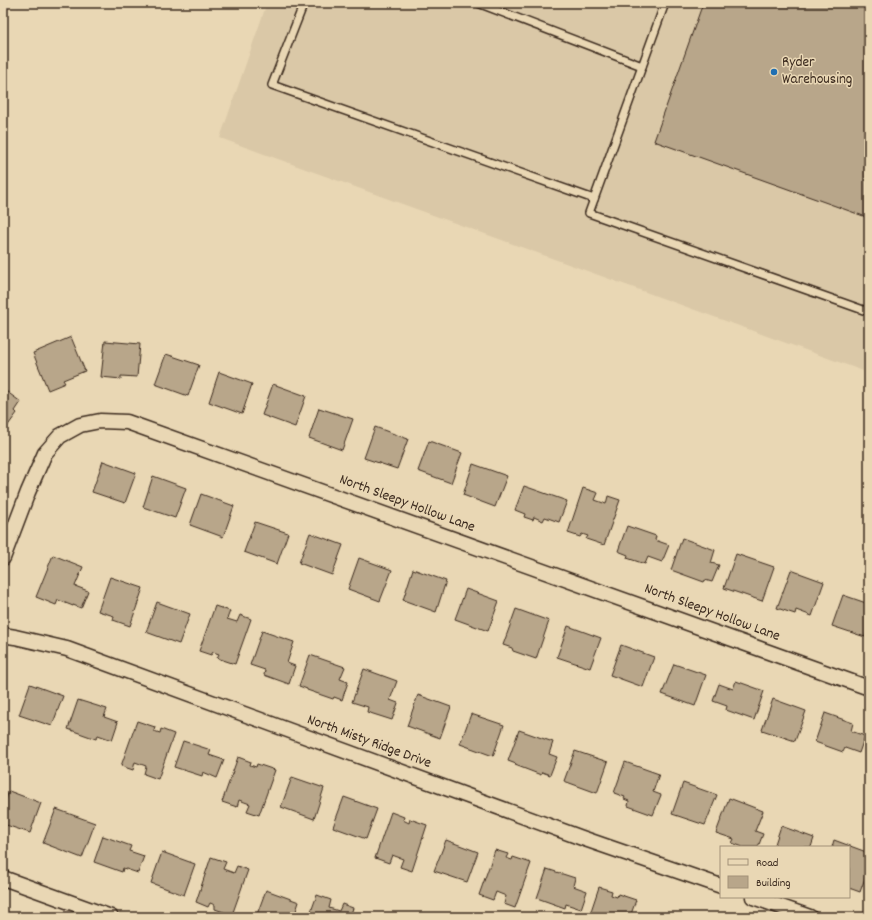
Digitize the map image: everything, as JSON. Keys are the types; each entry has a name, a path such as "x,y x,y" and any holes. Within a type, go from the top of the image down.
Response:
{"street":[{"name":"North Sleepy Hollow Lane","path":"3,558 28,492 45,453 60,436 80,425 100,421 127,422 869,688"},
{"name":"North Misty Ridge Drive","path":"3,635 67,649 575,835 720,886"},
{"path":"3,878 111,917"},
{"path":"756,898 810,917"}],"lane":[{"path":"304,3 272,85 594,199"},
{"path":"478,3 642,66"},
{"path":"665,3 588,213 869,312"}],"shaded area":[{"path":"267,3 869,3 869,373 220,138"}],"building":[{"name":"Ryder Warehousing","path":"703,3 869,3 869,218 654,141"},
{"path":"71,337 85,371 63,380 65,383 48,390 33,353"},
{"path":"105,341 140,344 137,377 121,376 121,379 101,377"},
{"path":"166,354 199,365 188,396 155,384"},
{"path":"219,372 252,384 242,414 209,402"},
{"path":"273,384 306,396 295,427 262,415"},
{"path":"3,389 21,402 15,411 17,413 6,428 3,426"},
{"path":"319,408 353,419 342,450 309,438"},
{"path":"375,427 408,439 397,469 364,458"},
{"path":"429,441 462,453 451,483 418,471"},
{"path":"103,461 136,473 125,503 92,492"},
{"path":"473,464 507,476 495,507 463,495"},
{"path":"153,476 186,488 175,518 143,507"},
{"path":"524,486 567,501 559,522 545,517 543,521 534,517 533,520 524,517 525,514 515,510"},
{"path":"583,488 598,493 595,500 606,504 608,496 620,500 604,545 586,539 588,536 582,534 580,537 568,533"},
{"path":"201,494 234,506 223,537 190,525"},
{"path":"255,522 288,533 277,564 244,552"},
{"path":"627,526 656,536 655,540 669,545 662,562 648,557 645,564 627,558 628,555 618,551"},
{"path":"310,533 343,545 332,575 299,563"},
{"path":"682,538 715,550 711,563 719,565 712,582 705,580 704,582 671,570"},
{"path":"736,554 774,567 762,601 724,588"},
{"path":"53,555 83,567 75,586 88,591 81,608 58,600 56,605 36,597"},
{"path":"359,558 392,570 380,601 348,589"},
{"path":"413,569 446,581 436,612 403,600"},
{"path":"791,570 824,582 812,616 796,610 795,614 777,608"},
{"path":"110,577 143,588 130,626 113,620 114,616 98,611"},
{"path":"466,589 499,601 488,631 455,619"},
{"path":"843,595 869,604 869,626 865,637 832,626"},
{"path":"157,602 190,614 179,644 146,632"},
{"path":"215,606 230,611 227,619 237,622 240,615 251,619 235,664 217,658 219,654 213,652 211,655 199,651"},
{"path":"516,609 549,621 536,659 513,651 512,648 503,645"},
{"path":"568,626 601,638 590,668 557,657"},
{"path":"262,631 294,642 287,663 295,666 289,684 264,675 265,670 250,665"},
{"path":"621,645 654,657 643,687 610,675"},
{"path":"310,655 345,667 340,679 348,682 342,700 334,697 333,699 299,686"},
{"path":"674,664 706,675 695,706 662,694"},
{"path":"364,669 397,681 390,700 398,703 392,720 367,712 368,707 352,702"},
{"path":"736,681 764,691 754,720 726,710 727,706 713,701 719,684 733,689"},
{"path":"30,684 63,696 52,726 19,715"},
{"path":"418,695 451,707 440,738 407,726"},
{"path":"773,699 806,711 795,741 762,730"},
{"path":"78,700 107,709 104,717 118,722 112,740 98,735 96,739 68,729"},
{"path":"825,713 853,723 851,731 865,736 859,753 845,748 843,752 815,742"},
{"path":"471,714 504,725 493,756 460,744"},
{"path":"137,721 155,727 154,731 160,733 161,729 174,734 158,779 144,774 146,766 135,762 133,770 121,766"},
{"path":"519,730 553,742 549,754 557,757 550,775 542,772 541,775 508,761"},
{"path":"183,741 211,750 209,755 224,760 217,778 203,772 202,776 174,767"},
{"path":"575,751 608,762 597,793 564,781"},
{"path":"238,757 251,762 250,765 256,767 257,764 275,770 259,815 247,811 250,804 239,800 237,807 222,802"},
{"path":"625,762 659,774 653,792 661,795 653,815 628,806 629,801 624,799 625,797 614,793"},
{"path":"292,777 324,788 314,819 281,807"},
{"path":"683,783 717,795 705,825 672,814"},
{"path":"9,791 41,803 30,833 3,824 3,807"},
{"path":"344,797 377,809 366,839 333,827"},
{"path":"729,798 763,811 755,831 763,834 758,846 740,846 732,843 734,839 716,833"},
{"path":"56,809 95,823 82,858 43,843"},
{"path":"391,812 404,817 403,820 409,823 410,819 427,825 412,871 400,867 403,859 392,855 389,863 375,858"},
{"path":"781,826 814,838 811,846 774,846"},
{"path":"103,836 131,846 129,851 144,856 138,873 123,868 122,872 94,862"},
{"path":"446,840 478,852 467,882 434,871"},
{"path":"834,840 869,853 869,867 860,892 850,888 850,846 832,846"},
{"path":"495,850 508,854 506,858 512,860 513,857 531,863 515,908 504,904 506,896 496,892 493,900 479,895"},
{"path":"162,852 195,864 184,895 151,883"},
{"path":"211,857 226,862 223,869 234,873 237,866 248,870 232,915 215,909 215,905 210,903 208,907 196,902"},
{"path":"547,869 575,878 573,886 587,891 581,909 566,904 565,908 537,898"},
{"path":"599,887 612,891 611,895 617,897 618,894 636,900 630,917 589,917"},
{"path":"266,890 299,902 294,917 256,917"},
{"path":"317,895 331,900 329,908 339,911 342,904 353,908 350,917 309,917"}],"place":[{"name":"Ryder Warehousing","path":"774,72"}]}
